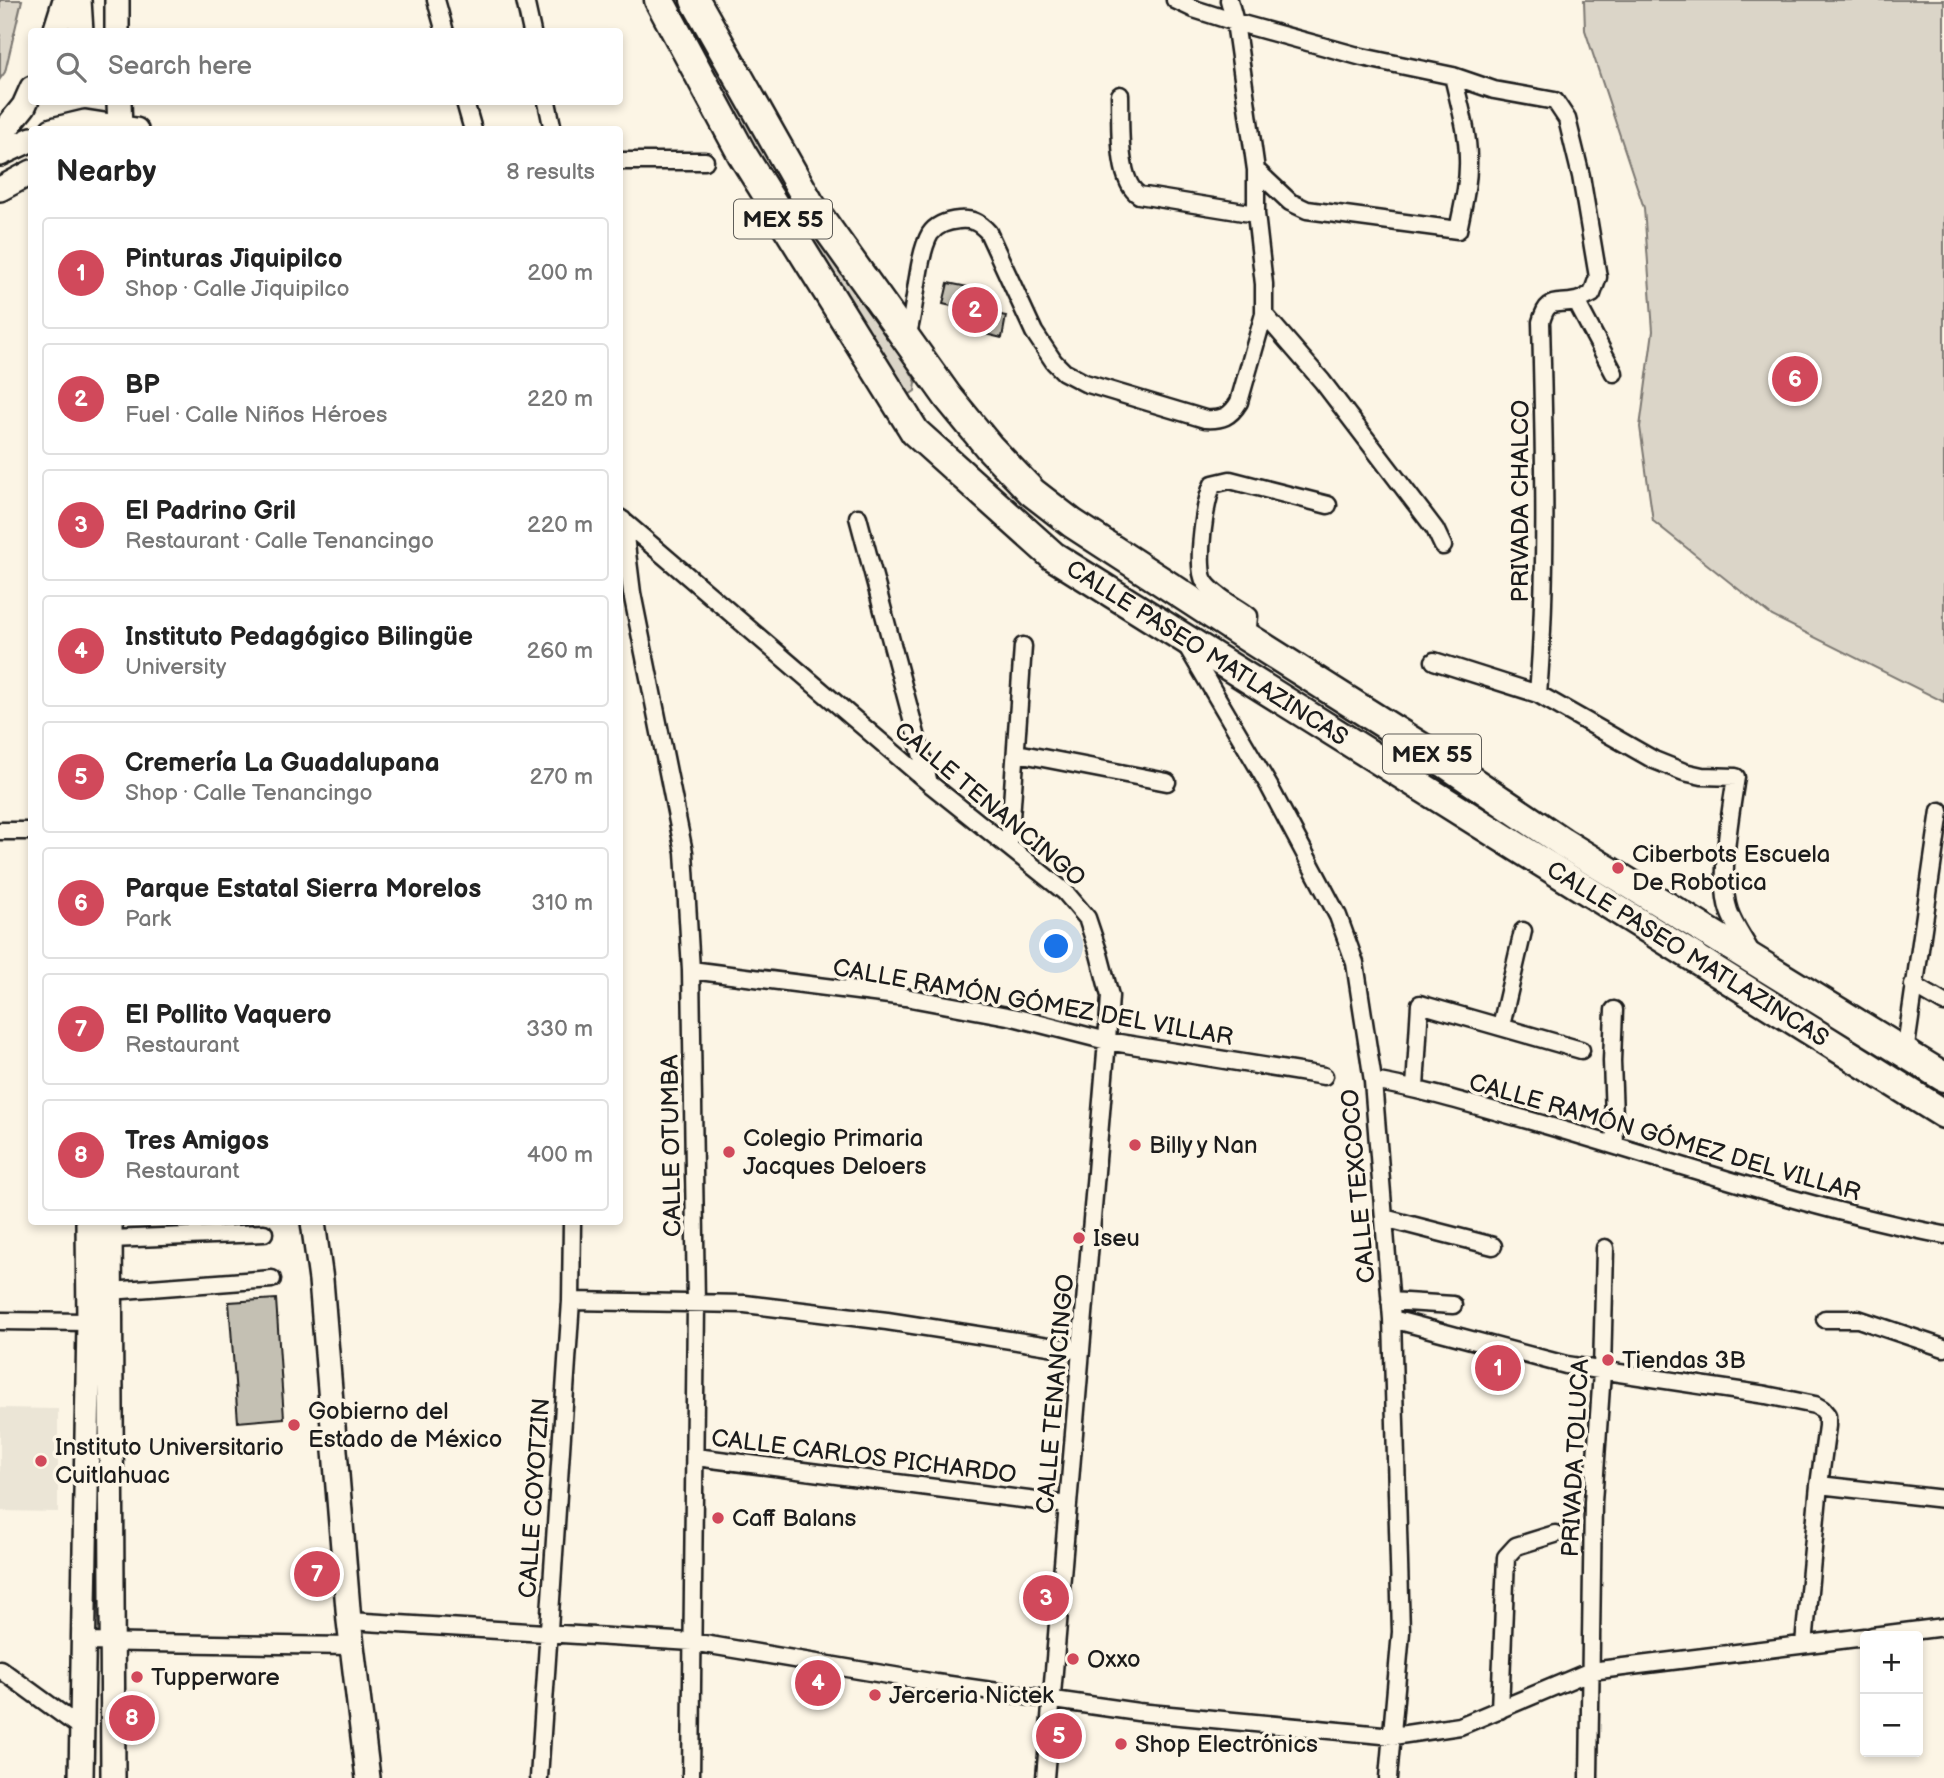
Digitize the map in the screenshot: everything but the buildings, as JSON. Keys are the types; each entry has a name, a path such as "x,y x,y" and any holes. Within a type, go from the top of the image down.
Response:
{"highway":[{"name":"CALLE PASEO MATLAZINCAS","path":"659,0 742,154 915,432 1054,556 1944,1114"},
{"name":"CALLE PASEO MATLAZINCAS","path":"695,0 810,204 948,397 989,447 1032,492 1072,523 1432,754 1562,842 1944,1077"}],"main road":[{"path":"56,28 65,0"},
{"path":"79,0 80,28"},
{"path":"117,0 117,28"},
{"path":"0,136 28,97"},
{"path":"120,105 125,126"},
{"path":"63,126 84,118 117,126"},
{"path":"0,154 28,141"},
{"path":"81,1778 89,1322 88,1225"},
{"path":"313,1225 321,1280 349,1621 368,1778"},
{"path":"110,1230 113,1778"}],"street":[{"path":"436,0 444,28"},
{"path":"525,0 531,28"},
{"path":"1175,0 1235,22 1362,57 1453,76 1494,90 1555,101 1567,119 1581,176 1598,277 1592,294 1576,301 1614,373"},
{"path":"907,337 931,232 943,223 971,219 981,224 988,232 1034,331 1054,362 1064,372 1085,383 1205,419 1219,420 1231,414 1239,402 1264,314 1264,284 1256,214 1256,170 1235,22 1228,0"},
{"path":"1256,170 1290,202 1307,210 1458,230 1469,161 1468,144 1453,76"},
{"path":"1120,95 1124,175 1132,191 1139,195 1256,214"},
{"path":"466,105 471,126"},
{"path":"548,105 552,126"},
{"path":"623,161 705,161"},
{"name":"PRIVADA CHALCO","path":"1538,694 1544,627 1541,322 1545,309 1554,302 1576,301"},
{"path":"1264,314 1322,381 1435,529 1443,545"},
{"path":"1247,637 1249,616 1210,588 1201,574 1207,499 1213,484 1230,480 1328,505"},
{"path":"858,517 929,783"},
{"name":"CALLE TENANCINGO","path":"623,521 929,783 1065,892 1087,918 1110,996 1045,1778"},
{"name":"CALLE OTUMBA","path":"623,532 632,593 684,852 691,971 696,1303 691,1778"},
{"name":"CALLE TEXCOCO","path":"1180,635 1269,786 1338,916 1355,963 1373,1081 1392,1319 1401,1632 1388,1778"},
{"path":"1009,847 1023,646"},
{"path":"1433,661 1538,694 1654,760 1702,776 1736,777 1726,867 1726,896 1729,911 1756,962"},
{"path":"1017,753 1167,782"},
{"path":"1905,1053 1940,811"},
{"path":"0,831 28,831"},
{"path":"1502,1026 1523,931"},
{"name":"CALLE RAMÓN GÓMEZ DEL VILLAR","path":"691,971 905,997 1013,1017 1107,1041 1324,1076"},
{"path":"1913,985 1944,1003"},
{"path":"1415,1088 1420,1004 1581,1050"},
{"path":"1614,1010 1612,1062 1615,1145"},
{"name":"CALLE RAMÓN GÓMEZ DEL VILLAR","path":"1373,1081 1415,1088 1818,1206 1944,1235"},
{"path":"1384,1218 1493,1246"},
{"name":"CALLE COYOTZIN","path":"539,1778 571,1301 572,1225"},
{"path":"110,1230 264,1233"},
{"name":"PRIVADA TOLUCA","path":"1589,1778 1593,1502 1602,1372 1605,1248"},
{"path":"110,1291 272,1279"},
{"path":"571,1301 745,1304 887,1321 1081,1351"},
{"path":"1390,1301 1453,1305"},
{"path":"1392,1319 1566,1365 1766,1395 1815,1405 1827,1415 1828,1426 1819,1485 1804,1644"},
{"path":"1825,1319 1858,1319 1944,1348"},
{"path":"0,1321 89,1322"},
{"name":"CALLE CARLOS PICHARDO","path":"696,1457 1068,1505"},
{"path":"1819,1485 1944,1499"},
{"path":"1500,1710 1506,1557 1516,1546 1555,1534"},
{"path":"349,1621 692,1642 1051,1700 1179,1717 1393,1736 1460,1726 1591,1671 1860,1638"},
{"path":"1912,1631 1944,1627"},
{"path":"82,1642 352,1646"},
{"path":"0,1669 81,1728"}],"shaded area":[{"path":"0,0 22,0 5,72 0,79"},
{"path":"671,0 686,0 751,118 910,371 916,382 915,391 907,396 784,199"},
{"path":"1584,0 1944,0 1944,702 1772,616 1653,521 1640,427 1653,331 1644,208 1585,30"},
{"path":"0,1408 58,1409 58,1512 0,1511"}],"place":[{"name":"BP","path":"975,310"},
{"name":"Parque Estatal Sierra Morelos","path":"1795,379"},
{"name":"Ciberbots Escuela De Robotica","path":"1618,868"},
{"name":"Billy y Nan","path":"1135,1145"},
{"name":"Colegio Primaria Jacques Deloers","path":"729,1152"},
{"name":"Iseu","path":"1079,1238"},
{"name":"Tiendas 3B","path":"1608,1360"},
{"name":"Pinturas Jiquipilco","path":"1498,1368"},
{"name":"Gobierno del Estado de México","path":"294,1425"},
{"name":"Instituto Universitario Cuitlahuac","path":"41,1461"},
{"name":"Caff Balans","path":"718,1518"},
{"name":"El Pollito Vaquero","path":"317,1574"},
{"name":"El Padrino Gril","path":"1046,1598"},
{"name":"Oxxo","path":"1073,1659"},
{"name":"Tupperware","path":"137,1677"},
{"name":"Instituto Pedagógico Bilingüe","path":"818,1683"},
{"name":"Jerceria Nictek","path":"875,1695"},
{"name":"Tres Amigos","path":"132,1718"},
{"name":"Cremería La Guadalupana","path":"1059,1736"},
{"name":"Shop Electrónics","path":"1121,1744"}]}
